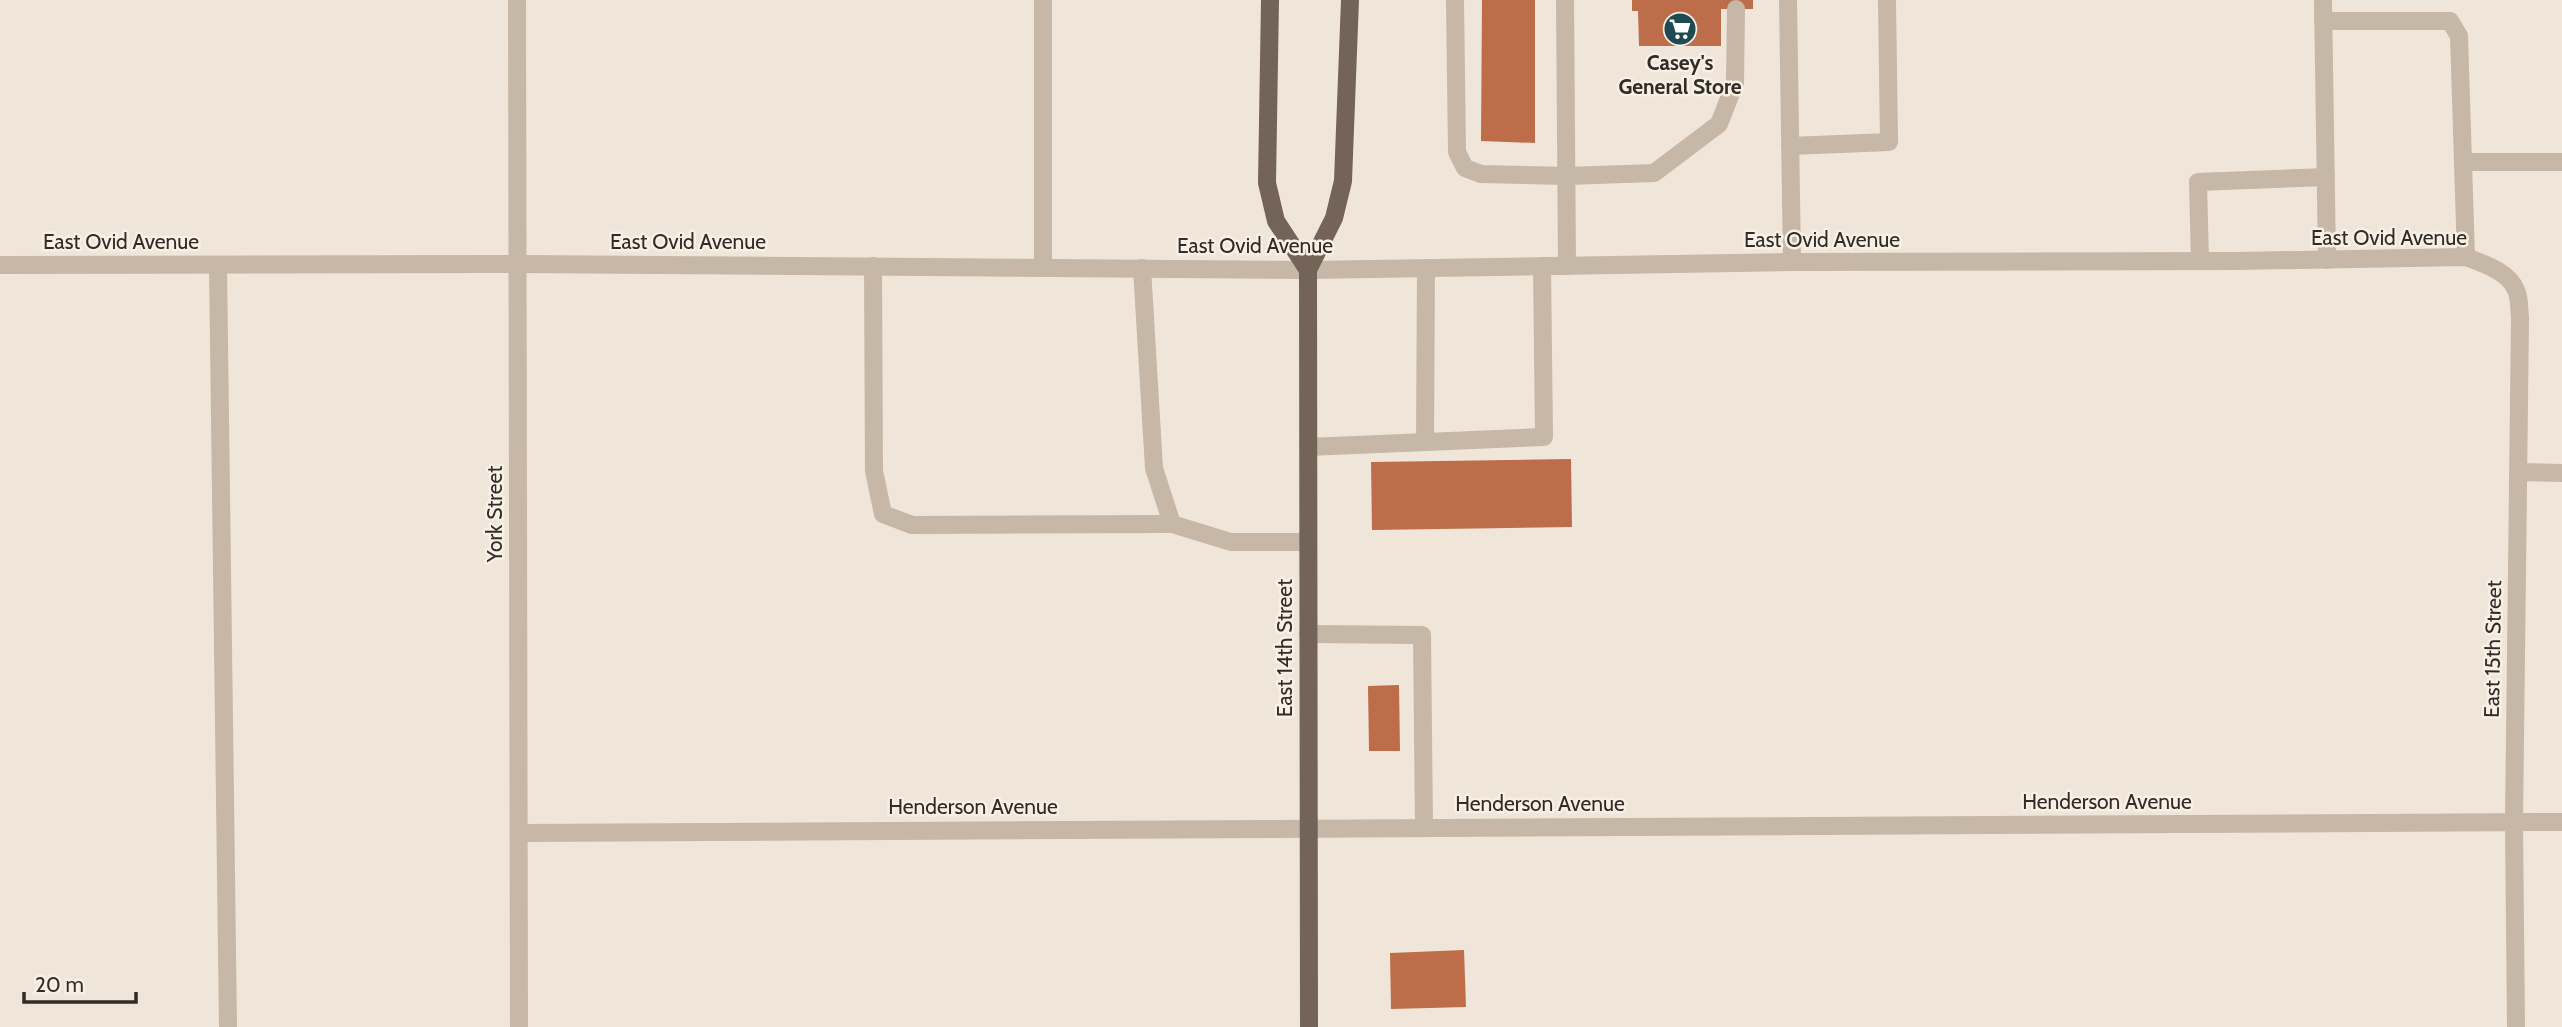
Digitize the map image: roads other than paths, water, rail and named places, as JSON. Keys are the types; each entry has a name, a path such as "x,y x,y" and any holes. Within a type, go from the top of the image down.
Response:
{"main road":[{"path":"1270,0 1267,183 1276,221 1308,270"},
{"name":"East 14th Street","path":"1309,1027 1308,270 1334,218 1343,181 1350,0"}],"street":[{"name":"York Street","path":"517,0 519,1027"},
{"path":"1043,0 1043,268"},
{"path":"1455,0 1457,152 1465,168 1481,174 1567,176 1654,173 1719,124 1735,83 1736,9"},
{"path":"1566,0 1567,266"},
{"path":"1788,0 1791,262"},
{"path":"1790,146 1889,142 1887,0"},
{"path":"2323,0 2327,260"},
{"path":"2323,21 2450,20 2459,36 2466,257"},
{"path":"2463,162 2562,162"},
{"path":"2200,261 2198,182 2326,177"},
{"name":"East Ovid Avenue","path":"0,265 517,264 1308,270 1791,262 2466,257 2490,266 2505,276"},
{"path":"218,265 228,1027"},
{"path":"873,266 874,471 883,514 912,525 1172,524 1231,542 1308,542"},
{"path":"1308,447 1544,437 1542,266"},
{"path":"1142,268 1154,468 1172,524"},
{"path":"1425,442 1426,268"},
{"name":"East 15th Street","path":"2505,276 2517,291 2520,318 2514,823 2516,1027"},
{"path":"2518,472 2562,473"},
{"path":"1308,634 1422,635 1424,828"},
{"name":"Henderson Avenue","path":"519,833 2562,822"}],"place":[{"name":"Casey's General Store","path":"1680,29"}]}
